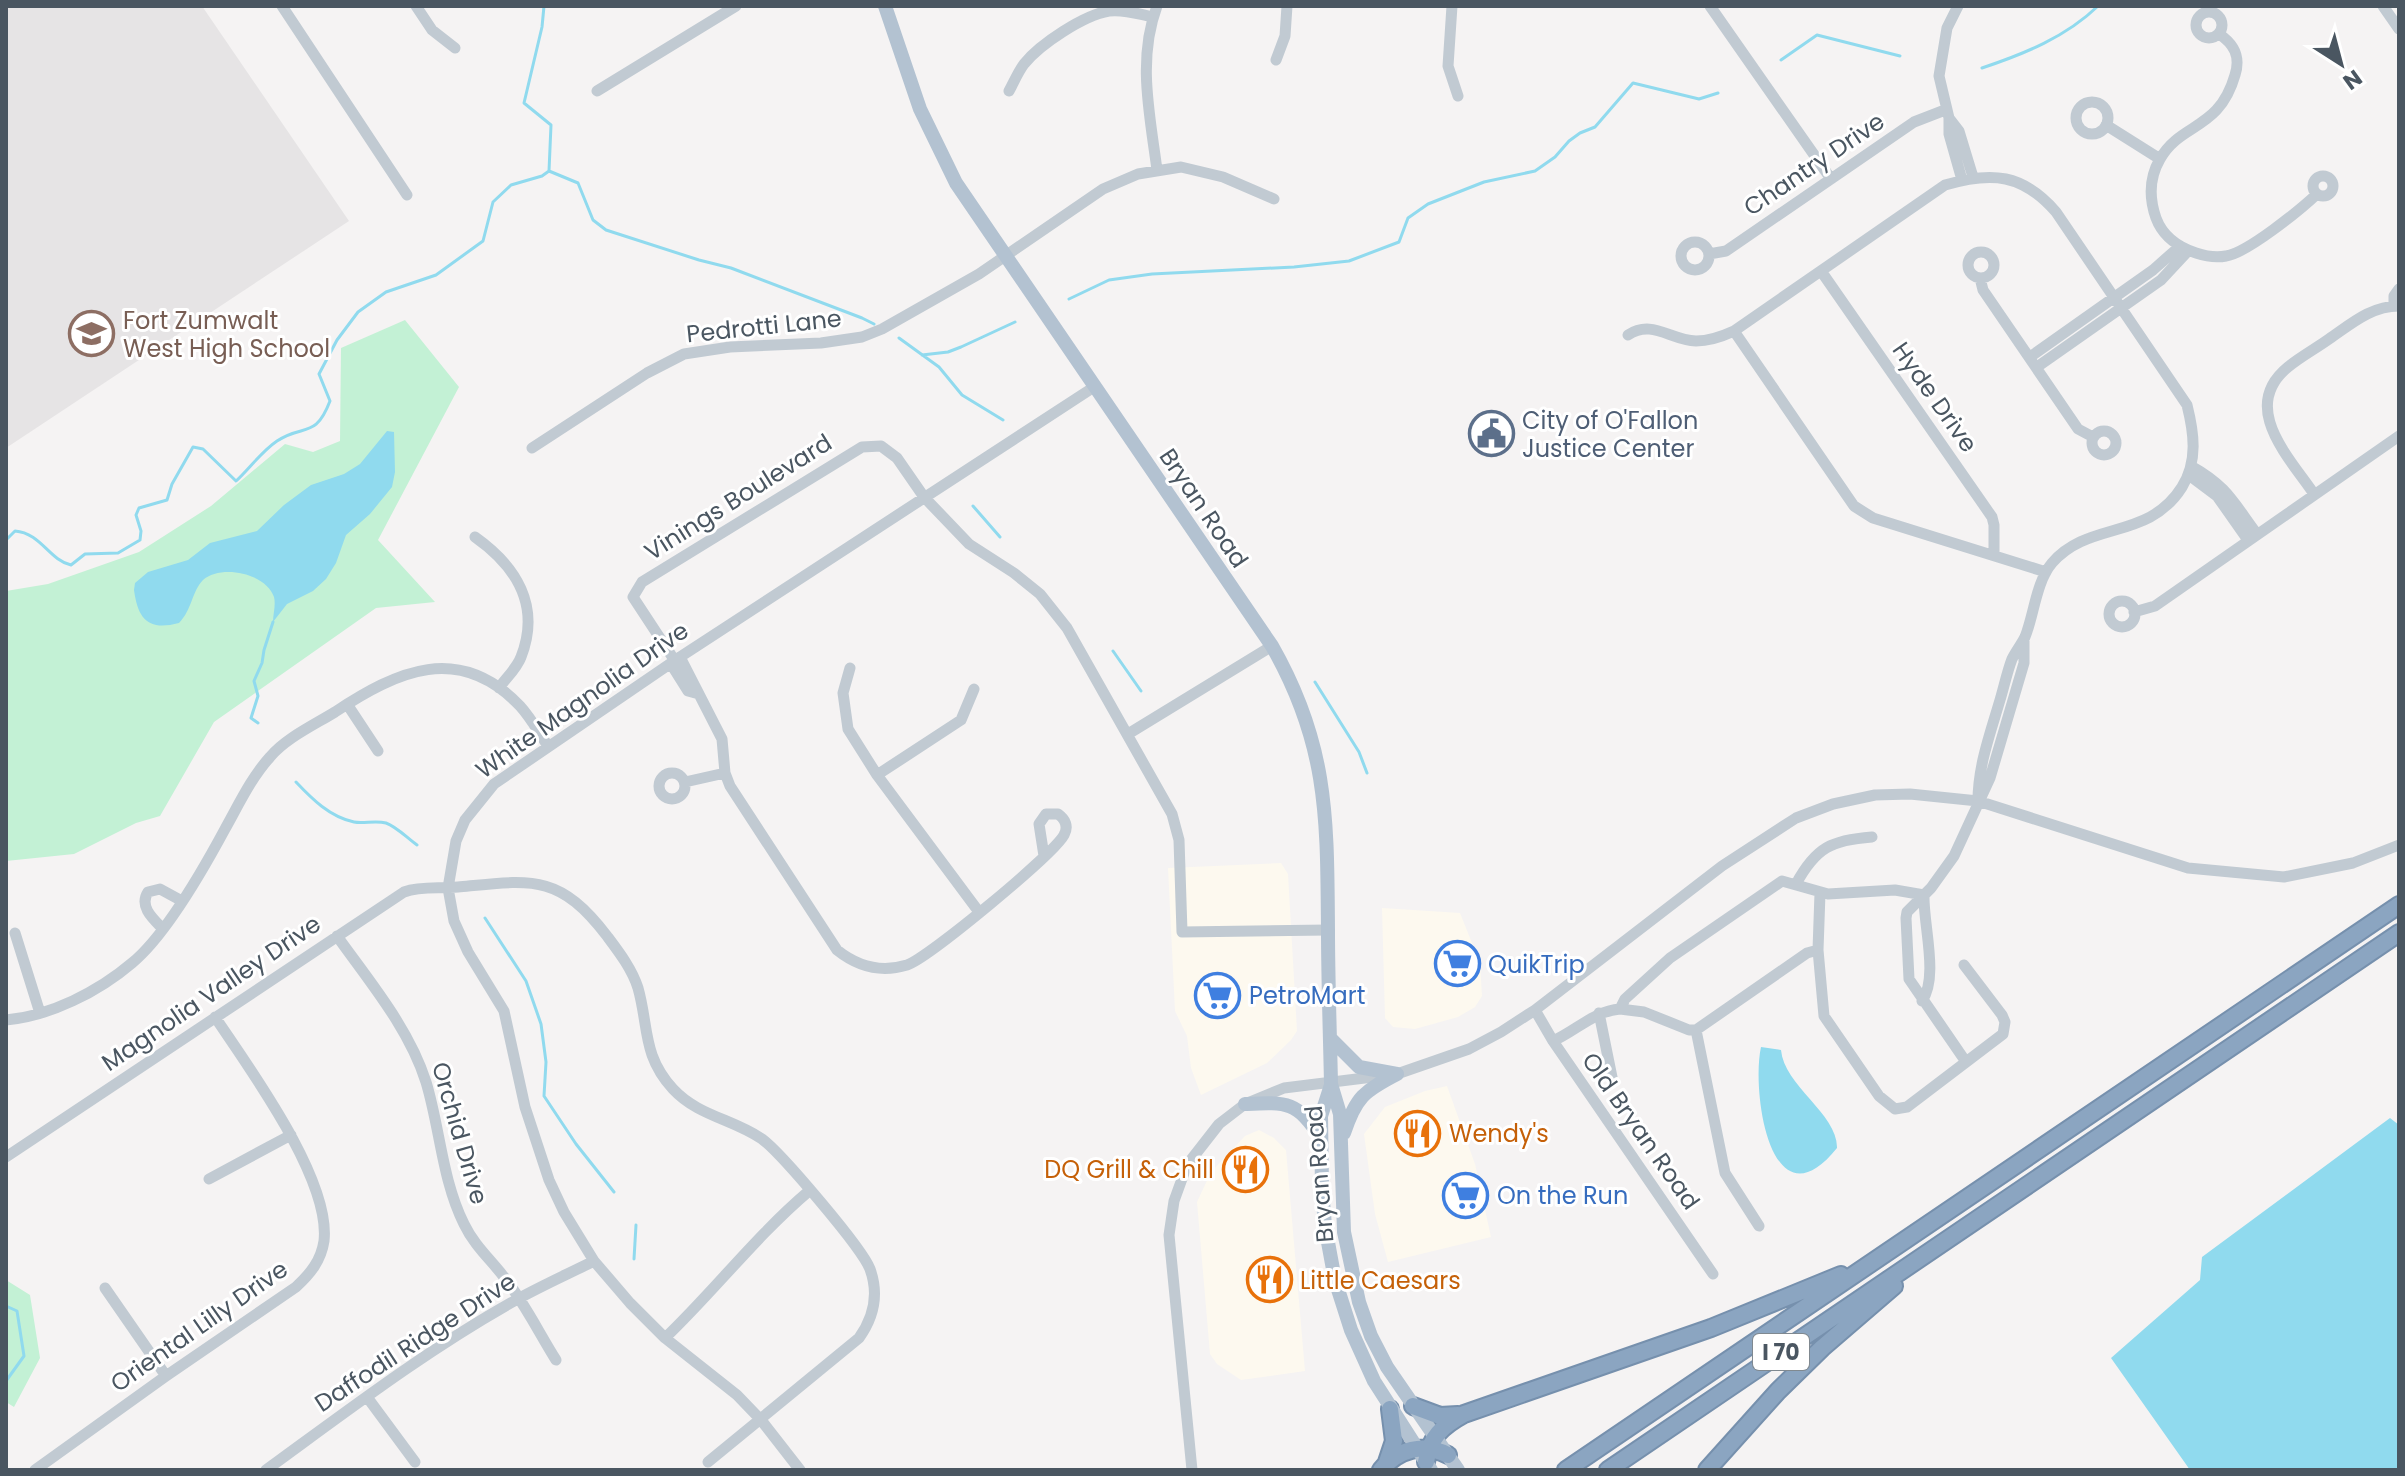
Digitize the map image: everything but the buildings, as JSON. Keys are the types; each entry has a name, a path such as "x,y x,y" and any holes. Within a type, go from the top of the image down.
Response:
{"highway":[{"name":"I 70","path":"1566,1470 2399,905"},
{"name":"I 70","path":"1608,1470 2399,933"},
{"path":"1707,1470 1778,1391 1822,1348 1954,1235"},
{"path":"1413,1406 1440,1416 1464,1414 1711,1328 1873,1263"},
{"path":"1384,1466 1392,1453 1394,1441 1390,1409"},
{"path":"1427,1453 1464,1414"},
{"path":"1384,1466 1404,1451 1448,1455"}],"main road":[{"name":"Bryan Road","path":"885,6 930,134 956,183 1272,646 1300,704 1318,758 1327,822 1331,1084 1340,1114 1344,1232 1359,1302 1378,1352 1413,1406 1427,1453"},
{"path":"1330,1038 1359,1067 1397,1074"},
{"path":"1341,1145 1352,1107 1377,1085 1397,1074"},
{"name":"Bryan Road","path":"1331,1084 1321,1116 1323,1209 1333,1271 1351,1330 1390,1409 1427,1453"},
{"path":"1245,1104 1289,1104 1309,1119 1322,1138"},
{"path":"1448,1455 1458,1470"}],"street":[{"path":"282,6 407,195"},
{"path":"416,6 432,30 455,48"},
{"path":"597,91 736,6"},
{"path":"1276,60 1285,36 1287,6"},
{"path":"1452,6 1448,66 1458,96"},
{"path":"1710,6 1831,179"},
{"path":"1958,6 1942,46 1939,76 1947,114 1959,131 1967,179"},
{"path":"2383,6 2399,29"},
{"path":"1009,91 1022,66 1069,28 1095,15 1126,11 1155,12 1145,49 1145,68 1157,170"},
{"path":"2219,34 2234,48 2238,58 2231,88 2223,104 2209,119 2173,144 2160,159 2150,184 2151,203 2158,223 2184,249 2226,256 2240,252 2317,194"},
{"name":"Chantry Drive","path":"1709,254 1726,251 1914,122 1947,114"},
{"path":"2106,125 2160,159"},
{"name":"Pedrotti Lane","path":"532,448 647,373 684,354 730,347 821,343 862,337 1006,257 1103,189 1138,174 1181,167 1223,177 1274,199"},
{"path":"1628,335 1638,328 1648,328 1697,341 1715,339 1734,331 1945,185 1992,176 2014,180 2035,190 2056,212 2187,405 2193,429 2190,470 2174,499 2158,515 2076,544 2053,562 2046,572 2024,638 2024,663 1990,778 1954,856 1907,912 1909,979 1966,1062"},
{"path":"2033,362 2118,302 2184,249"},
{"name":"Hyde Drive","path":"1821,271 1992,517 1994,554"},
{"path":"1980,278 1983,290 2078,429 2093,437"},
{"path":"2314,494 2270,431 2266,410 2271,389 2286,368 2372,310 2396,306 2394,296 2399,289"},
{"path":"1734,331 1854,506 1873,518 2046,572"},
{"name":"White Magnolia Drive","path":"800,1470 737,1395 665,1338 594,1261 564,1212 549,1180 525,1107 504,1011 468,952 454,921 448,888 456,841 472,810 494,784 675,660 1094,387"},
{"path":"2134,612 2155,606 2399,436"},
{"name":"Vinings Boulevard","path":"675,660 633,597 642,582 862,447 881,446 897,458 924,497"},
{"path":"2190,470 2253,537"},
{"path":"924,497 969,544 1040,594 1067,628 1172,814 1179,840 1182,932 1328,930"},
{"path":"475,537 495,551 527,601 529,630 520,660 499,688"},
{"path":"1128,734 1272,646"},
{"path":"675,660 688,691 699,694 722,739 725,773 730,786 837,950 854,963 874,968 907,965 920,958 1044,856"},
{"path":"6,1020 40,1013 100,986 134,962 182,901 245,791 271,755 388,680 411,671 427,669 443,668 470,673 499,688 521,707 548,746"},
{"path":"850,668 843,693 848,729 877,775 979,912"},
{"path":"877,775 961,720 974,689"},
{"path":"347,704 378,751"},
{"path":"685,782 725,773"},
{"path":"1192,1470 1171,1271 1171,1218 1180,1181 1196,1150 1219,1124 1245,1104 1284,1088 1397,1074 1469,1049 1535,1010 1732,858 1796,818 1833,804 1875,795 1910,794 1978,801 2188,868 2284,877 2353,863 2399,845"},
{"path":"1796,884 1810,861 1835,842 1872,837"},
{"path":"1620,1009 1625,999 1670,958 1776,884 1788,881 1820,893 1895,890 1924,895"},
{"name":"Magnolia Valley Drive","path":"6,1157 404,892 425,887 540,884 554,887 578,902 613,944 633,975 650,1050 672,1088 696,1109 760,1138 772,1148 858,1250 870,1269 875,1296 873,1311 868,1326 859,1338 708,1462"},
{"path":"162,928 144,906 143,899 148,892 160,889 182,901"},
{"path":"1820,893 1818,950 1824,1016 1879,1096 1891,1107 1907,1107 2003,1034 2005,1022 1964,965"},
{"path":"1922,1001 1930,987 1924,895"},
{"path":"15,933 40,1013"},
{"name":"Orchid Drive","path":"337,936 407,1039 426,1083 463,1223 477,1246 506,1279 556,1360"},
{"path":"1553,1041 1599,1013 1620,1009 1644,1012 1696,1030 1807,953 1818,950"},
{"name":"Old Bryan Road","path":"1535,1010 1553,1041 1713,1274"},
{"path":"1599,1013 1613,1082"},
{"name":"Oriental Lilly Drive","path":"35,1470 284,1296 312,1271 321,1254 324,1231 307,1167 291,1135 215,1017"},
{"path":"1696,1030 1725,1173 1759,1226"},
{"path":"209,1179 291,1135"},
{"path":"665,1338 698,1306 759,1236 809,1191"},
{"name":"Daffodil Ridge Drive","path":"266,1470 367,1397 517,1299 594,1261"},
{"path":"105,1288 166,1376"},
{"path":"367,1397 415,1462"}],"shaded area":[{"name":"Fort Zumwalt West High School","path":"6,6 202,6 349,221 6,448"},
{"path":"1281,863 1288,874 1297,1031 1267,1063 1201,1095 1191,1068 1187,1036 1175,1011 1168,868"},
{"path":"1382,908 1460,913 1480,963 1482,996 1475,1007 1458,1017 1415,1029 1393,1027 1385,1018"},
{"path":"1447,1086 1475,1164 1491,1237 1388,1262 1375,1214 1364,1134 1385,1107"},
{"path":"1259,1130 1274,1138 1286,1150 1305,1371 1241,1380 1217,1364 1210,1354 1197,1202 1211,1172 1245,1136"}],"green space":[{"path":"405,320 459,387 378,540 435,602 376,608 214,722 160,816 136,823 74,854 6,861 6,591 48,584 139,552 211,506 285,444 313,452 340,441 341,348"},
{"path":"6,1280 30,1295 40,1358 14,1407 6,1402"}],"water":[{"path":"387,431 394,432 395,472 392,487 370,514 346,535 336,563 326,579 313,591 287,604 273,622 275,600 269,589 253,577 231,572 211,575 203,580 179,623 153,624 142,616 134,590 135,583 148,572 188,560 210,543 257,531 311,485 344,474 360,464"},
{"path":"1761,1047 1781,1050 1791,1076 1821,1112 1835,1136 1837,1148 1814,1169 1796,1173 1781,1164 1770,1145 1759,1093"},
{"path":"2390,1118 2399,1125 2399,1470 2190,1470 2111,1358 2200,1280 2202,1257"}],"waterway":[{"path":"544,6 524,103 551,125 549,171"},
{"path":"1982,68 2044,43 2072,27 2098,6"},
{"path":"1781,60 1817,35 1900,56"},
{"path":"1069,299 1109,280 1152,274 1349,261 1399,242 1408,218 1428,204 1484,182 1535,171 1555,157 1569,141 1595,127 1633,83 1699,99 1718,93"},
{"path":"549,171 578,183 593,220 606,230 731,268 874,324"},
{"path":"6,540 15,531 32,536 57,558 71,565 85,554 118,553 140,540 141,531 136,515 139,508 167,500 172,484 193,447 203,449 236,481 277,441 314,426 325,413 330,401 319,374 337,340 358,312 386,292 436,275 483,241 493,202 511,185 549,171"},
{"path":"922,355 948,352 1015,322"},
{"path":"899,338 939,367 962,395 1003,420"},
{"path":"973,506 1000,537"},
{"path":"258,723 251,718 258,696 254,681 273,622"},
{"path":"1113,651 1141,691"},
{"path":"1315,682 1359,752 1367,773"},
{"path":"296,782 329,812 354,822 386,823 417,845"},
{"path":"485,918 526,981 541,1024 546,1062 544,1096 576,1144 614,1192"},
{"path":"634,1259 636,1225"},
{"path":"6,1306 17,1311 24,1356 6,1381"}],"place":[{"name":"Fort Zumwalt West High School","path":"92,334"},
{"name":"City of O'Fallon Justice Center","path":"1491,434"},
{"name":"QuikTrip","path":"1457,964"},
{"name":"PetroMart","path":"1218,995"},
{"name":"Wendy's","path":"1418,1133"},
{"name":"DQ Grill & Chill","path":"1245,1169"},
{"name":"On the Run","path":"1466,1195"},
{"name":"Little Caesars","path":"1269,1280"}]}
